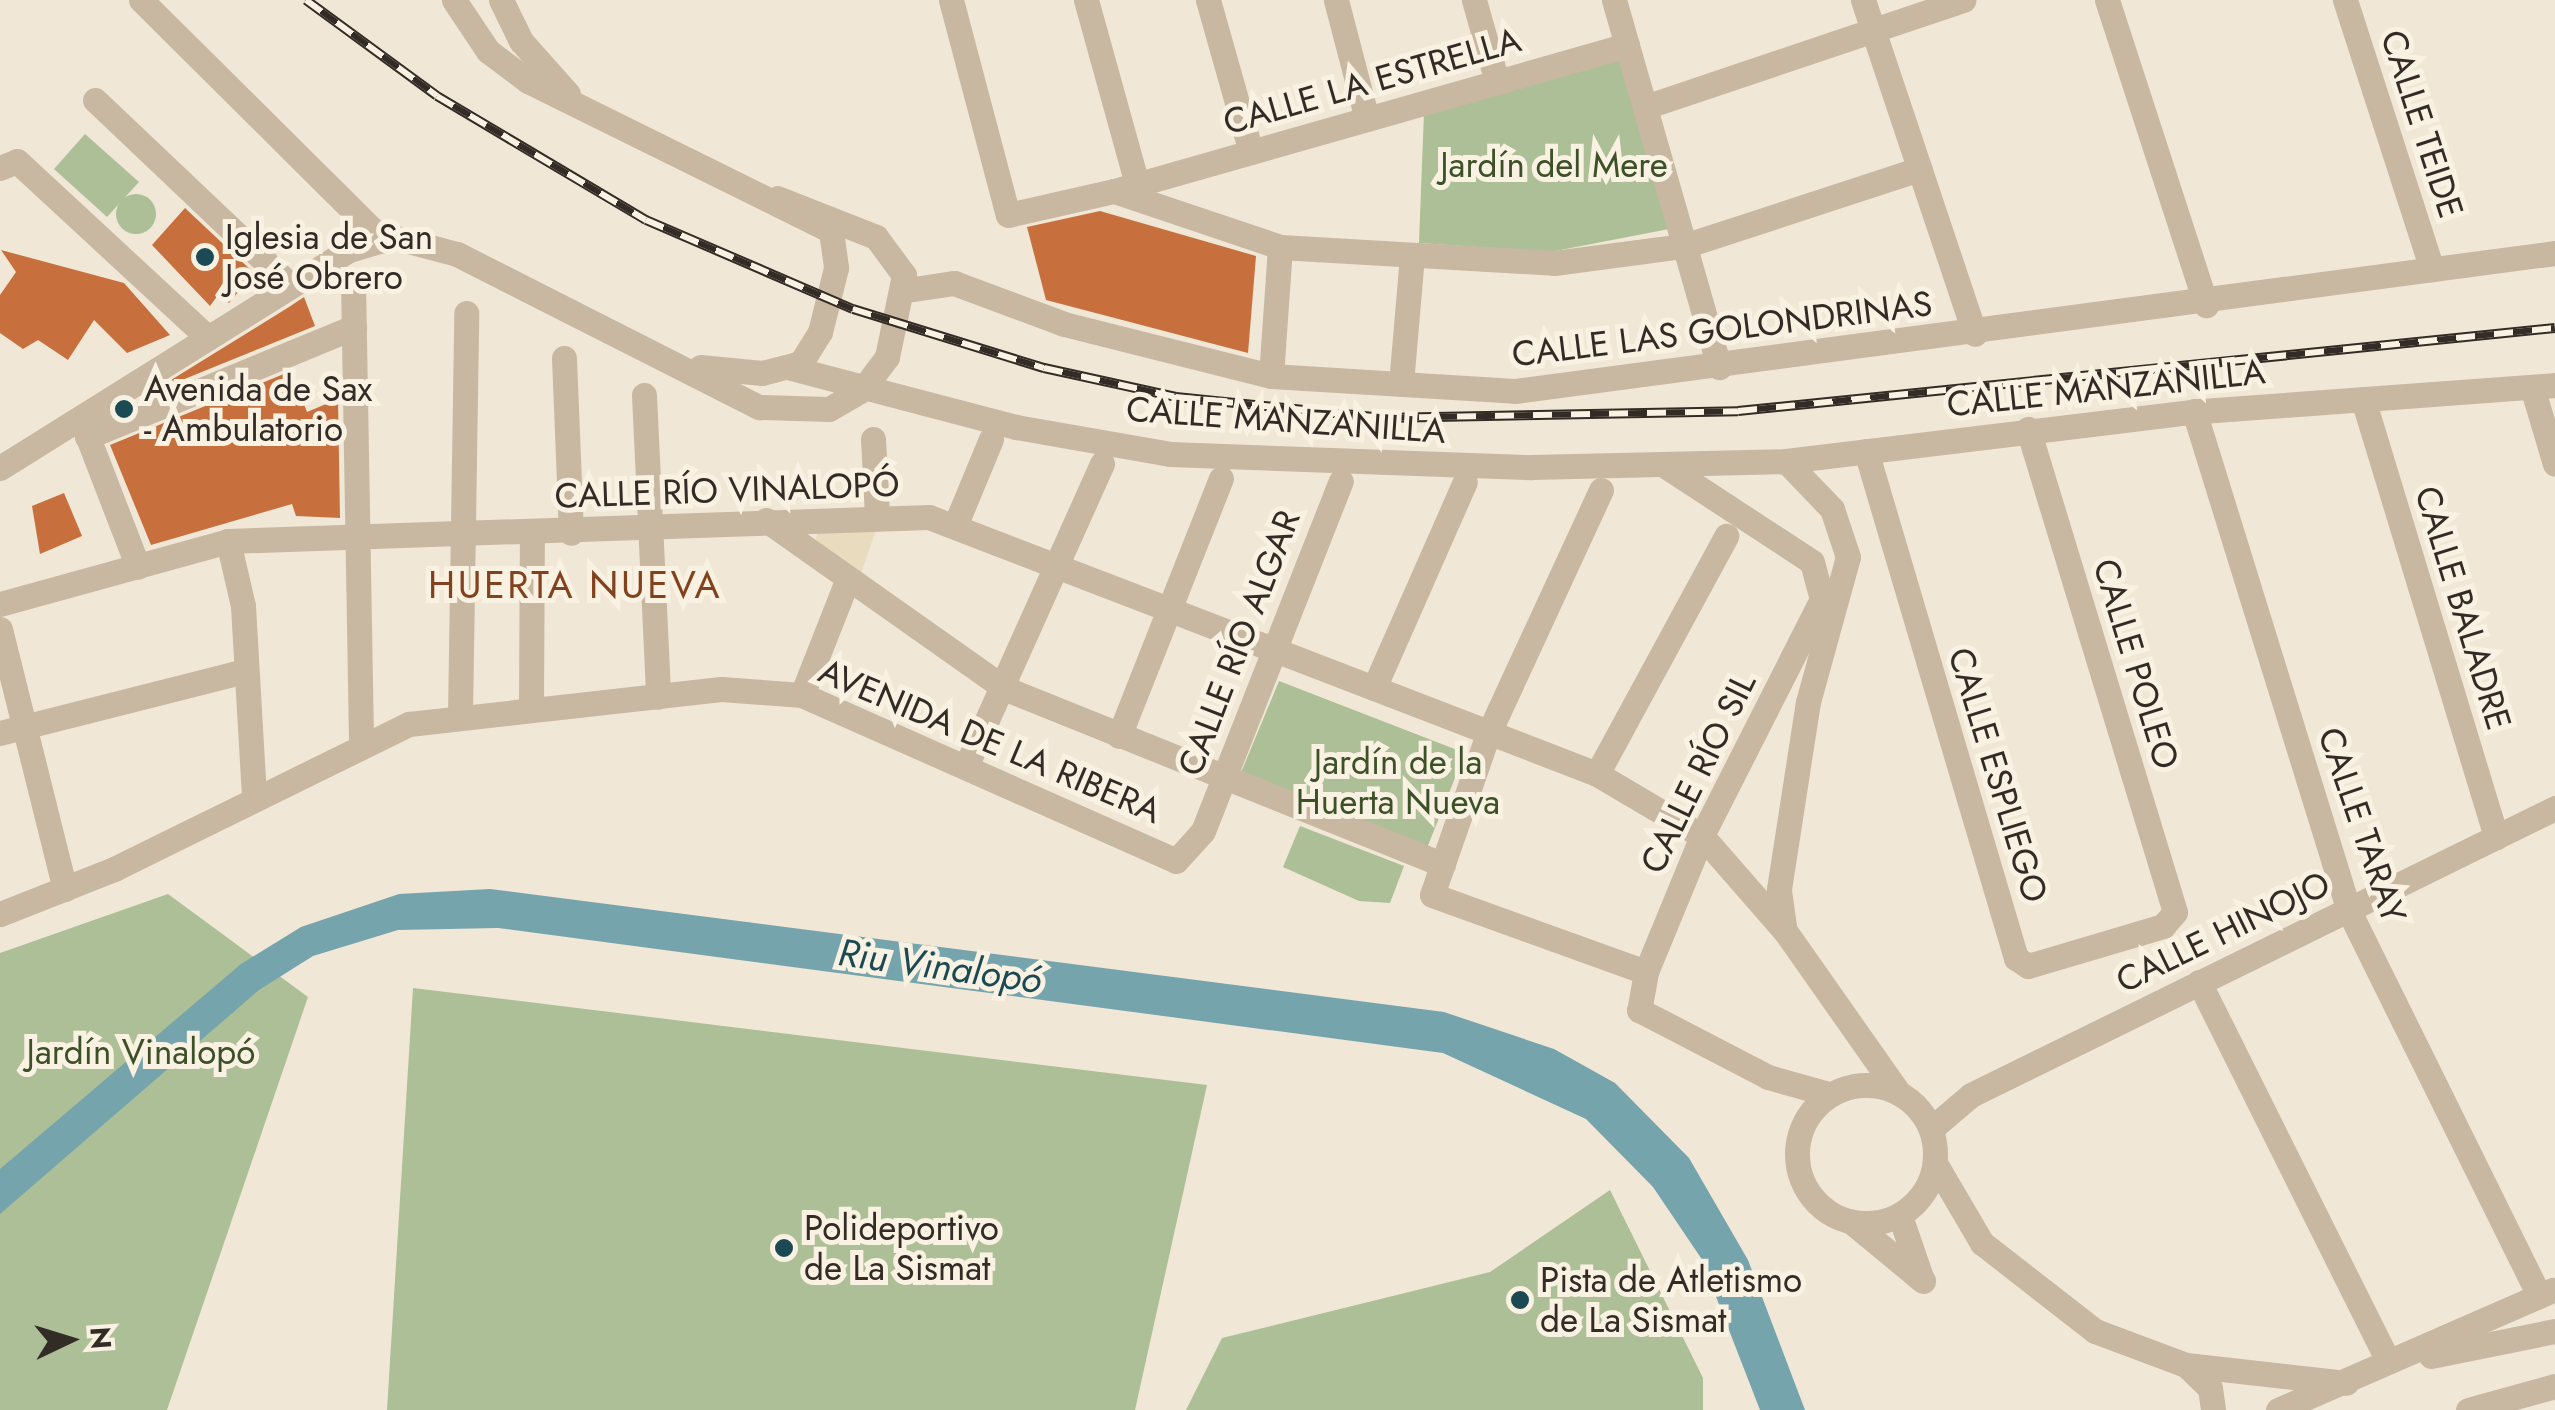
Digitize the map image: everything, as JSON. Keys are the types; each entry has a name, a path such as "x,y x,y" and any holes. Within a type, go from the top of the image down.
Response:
{"street":[{"path":"140,0 382,238"},
{"path":"84,428 208,338 290,286 382,238 431,242 784,414 830,410 862,389 887,357 906,290 888,246 588,110 488,51 432,0"},
{"path":"454,0 488,51"},
{"path":"480,0 588,110"},
{"path":"501,0 521,41"},
{"name":"CALLE LA ESTRELLA","path":"951,0 1008,215 1126,188 1626,45"},
{"path":"1086,0 1126,188 1280,247 1554,263 1684,246 1920,170"},
{"path":"1208,0 1251,152"},
{"path":"1336,0 1367,119"},
{"path":"1474,0 1497,82"},
{"path":"1614,0 1719,368"},
{"path":"1863,0 1976,334"},
{"path":"1644,108 1964,0"},
{"path":"2107,0 2206,304"},
{"name":"CALLE TEIDE","path":"2345,0 2432,269"},
{"path":"94,100 290,286"},
{"path":"8,164 208,338"},
{"path":"777,198 830,232 837,254 820,332 791,368"},
{"path":"1271,376 1280,247"},
{"name":"CALLE LAS GOLONDRINAS","path":"906,290 954,283 1064,324 1271,376 1529,390 2206,304 2555,253"},
{"path":"1401,384 1412,255"},
{"path":"353,281 361,743"},
{"path":"460,714 466,314"},
{"path":"0,468 84,428 354,327"},
{"path":"564,358 571,533"},
{"name":"CALLE MANZANILLA","path":"671,358 724,372 791,368 862,389 1170,454 1665,466 1786,461 2194,412 2544,386"},
{"path":"2544,386 2555,464"},
{"path":"644,395 647,530 658,697"},
{"name":"CALLE BALADRE","path":"2363,399 2496,838"},
{"name":"CALLE TARAY","path":"2194,412 2349,910 2547,1292"},
{"path":"84,428 138,567"},
{"name":"CALLE POLEO","path":"2028,429 2172,920"},
{"path":"873,439 877,516"},
{"path":"955,526 992,439"},
{"name":"CALLE ESPLIEGO","path":"1866,450 2021,966 2172,920"},
{"path":"1786,461 1832,510 1848,557 1814,668 1783,864 1786,931"},
{"path":"968,762 1006,689 1102,464"},
{"name":"CALLE RÍO SIL","path":"1646,972 1702,836 1819,608 1812,562 1665,466"},
{"path":"1118,736 1221,478"},
{"name":"CALLE RÍO ALGAR","path":"1203,831 1271,647 1341,480"},
{"path":"1374,688 1465,482"},
{"path":"1601,490 1488,734 1432,895 1646,972 1640,1010 1768,1078 1835,1092 1900,1093 1931,1130 1935,1163 1964,1220 2007,1269 2096,1331 2186,1365 2306,1372 2355,1380 2555,1331"},
{"name":"CALLE RÍO VINALOPÓ","path":"0,604 228,540 463,532 571,533 877,516 955,526 1055,569 1169,606 1597,774 1702,836 1734,866 1786,931 1900,1093"},
{"path":"766,520 847,581 1006,689 1442,865"},
{"path":"531,707 532,532"},
{"path":"1597,774 1726,536"},
{"path":"228,540 245,671 254,798"},
{"path":"802,695 847,581"},
{"path":"0,629 12,730 65,889"},
{"path":"12,730 245,671"},
{"name":"AVENIDA DE LA RIBERA","path":"0,914 65,889 361,743 460,714 658,697 802,695 968,762 1176,860 1203,831"},
{"name":"CALLE HINOJO","path":"1931,1130 1971,1095 2555,808"},
{"path":"1734,866 1755,872 1783,864"},
{"path":"2199,982 2388,1362"},
{"path":"1798,1138 1835,1092 1854,1060 1853,1029"},
{"path":"1768,1078 1798,1138 1808,1192 1853,1223 1923,1281 1908,1208 1935,1163"},
{"path":"1853,1223 1908,1208 1964,1220"},
{"path":"2278,1410 2355,1380 2547,1292"},
{"path":"2186,1365 2210,1388 2213,1410"},
{"path":"2468,1410 2555,1386"}],"green space":[{"name":"Jardín del Mere","path":"1620,58 1669,229 1550,252 1419,243 1424,112"},
{"path":"85,134 139,182 107,217 54,169"},
{"path":"136,194 150,200 156,214 150,228 136,234 122,228 116,214 122,200"},
{"name":"Jardín de la Huerta Nueva","path":"1279,681 1465,753 1427,848 1240,775"},
{"path":"1300,826 1404,866 1390,903 1359,901 1283,867"},
{"name":"Jardín Vinalopó","path":"168,894 308,997 167,1410 0,1410 0,953"},
{"name":"Polideportivo de La Sismat","path":"413,988 1207,1085 1135,1410 387,1410"},
{"name":"Pista de Atletismo de La Sismat","path":"1610,1190 1703,1378 1703,1410 1186,1410 1222,1338 1490,1272"}],"shaded area":[{"path":"876,530 858,582 814,546 818,531"}],"water":[{"name":"Riu Vinalopó","path":"490,889 1444,1012 1554,1049 1615,1083 1689,1158 1748,1260 1805,1410 1760,1410 1701,1258 1653,1187 1586,1119 1443,1053 498,928 398,930 313,956 259,990 0,1214 0,1169 241,964 301,927 399,894"}],"building":[{"name":"Iglesia de San José Obrero","path":"185,208 254,273 229,303 218,295 210,306 152,245"},
{"path":"1100,211 1256,256 1248,353 1046,300 1027,227"},
{"path":"1,250 124,283 170,335 127,353 94,320 68,360 38,340 23,349 0,333 0,295 16,272"},
{"path":"304,297 315,326 150,393 289,307"},
{"path":"291,371 307,412 338,399 340,518 296,516 292,504 151,545 110,445"},
{"path":"64,493 82,536 40,554 32,506"}],"railway":[{"path":"306,0 437,96 646,220 853,309 1044,368 1176,397 1381,418 1738,411 2555,328"}],"place":[{"name":"Iglesia de San José Obrero","path":"205,257"},
{"name":"Avenida de Sax - Ambulatorio","path":"124,409"},
{"name":"Polideportivo de La Sismat","path":"784,1248"},
{"name":"Pista de Atletismo de La Sismat","path":"1520,1300"}],"district":[{"name":"HUERTA NUEVA","path":"575,585"}]}
